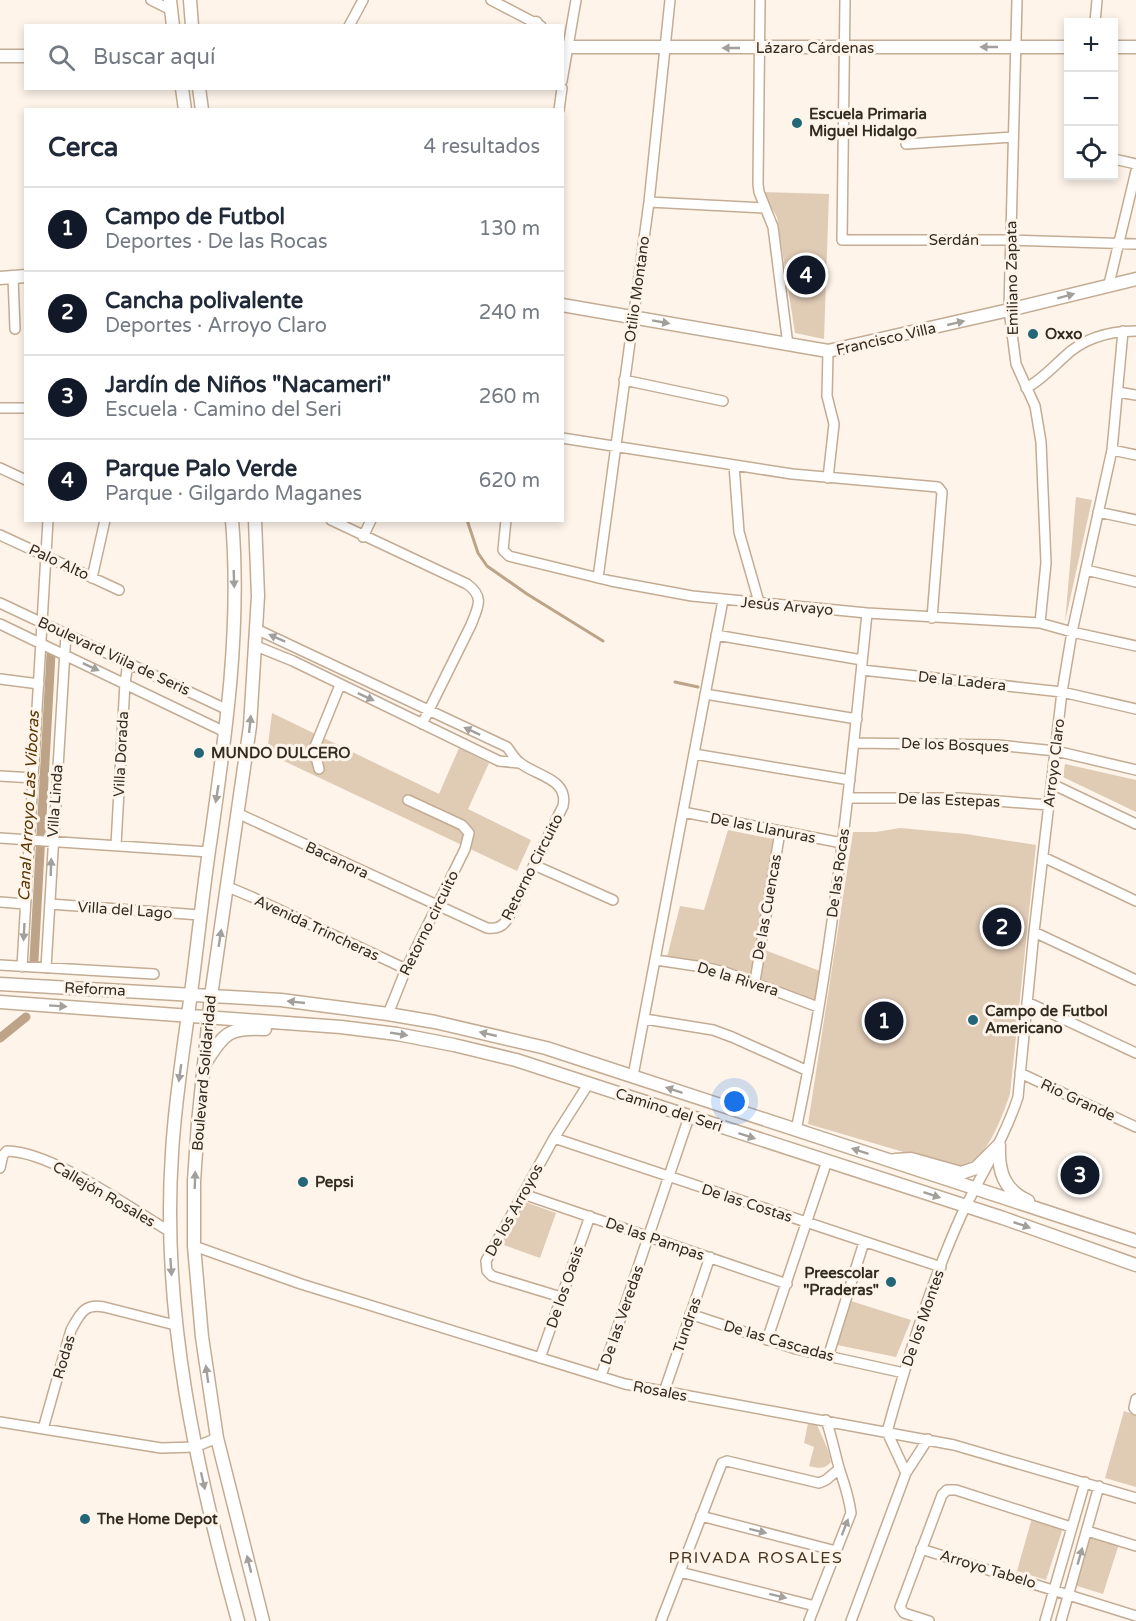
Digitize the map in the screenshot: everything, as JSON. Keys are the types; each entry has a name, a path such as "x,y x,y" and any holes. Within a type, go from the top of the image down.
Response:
{"main road":[{"path":"190,0 192,24"},
{"path":"171,5 173,24"},
{"name":"Lázaro Cárdenas","path":"565,42 666,48 1064,47"},
{"path":"1118,47 1136,47"},
{"path":"0,56 24,56"},
{"path":"182,90 185,108"},
{"path":"199,90 202,108"},
{"path":"0,278 19,276"},
{"name":"Francisco Villa","path":"564,305 828,351 1136,279"},
{"name":"Boulevard Solidaridad","path":"232,522 235,596 232,675 176,1105 169,1231 175,1325 195,1447 217,1544 238,1621"},
{"name":"Boulevard Solidaridad","path":"255,522 258,562 256,646 250,726 211,996 195,1181 194,1246 202,1337 217,1438 263,1621"},
{"name":"Reforma","path":"0,984 191,994"},
{"name":"Camino del Seri","path":"191,994 281,1000 388,1014 435,1022 546,1048 1136,1241"},
{"name":"Reforma","path":"0,1002 188,1015"},
{"name":"Camino del Seri","path":"188,1015 341,1027 397,1034 516,1060 966,1206 1136,1265"},
{"path":"204,1064 226,1035 237,1029 306,1032 341,1027"},
{"path":"890,1161 911,1159 961,1173 976,1168 999,1145"},
{"path":"999,1145 999,1168 1009,1188 1023,1199 1066,1218"}],"street":[{"path":"151,0 171,5"},
{"path":"350,24 363,0"},
{"path":"490,0 536,24"},
{"path":"565,42 576,0"},
{"name":"Otilio Montano","path":"598,578 649,202 670,0"},
{"path":"760,0 758,184 775,236 788,345"},
{"path":"843,48 845,0"},
{"name":"Emiliano Zapata","path":"1017,0 1010,310 1016,364 1039,422 1043,462 1046,562 1040,623"},
{"path":"1095,18 1096,0"},
{"name":"Serdán","path":"843,48 841,238 844,241 1010,240 1136,244"},
{"path":"558,108 561,90"},
{"path":"906,144 1013,137"},
{"path":"1118,160 1136,164"},
{"path":"1109,284 1136,171"},
{"path":"649,202 765,208"},
{"path":"15,329 19,276"},
{"name":"Arroyo Claro","path":"975,1189 999,1145 1018,1097 1034,932 1062,692 1072,632 1112,450 1123,331"},
{"path":"1026,388 1080,344 1110,332 1136,331"},
{"path":"828,351 827,396 834,424 828,478"},
{"path":"624,380 723,400"},
{"path":"1118,392 1136,395"},
{"path":"0,408 24,408"},
{"path":"564,438 828,478 933,486 940,489 942,492 932,618"},
{"path":"1112,450 1136,455"},
{"path":"734,465 739,532 759,603"},
{"path":"0,468 24,479"},
{"path":"1098,512 1136,520"},
{"name":"Villa Linda","path":"22,966 48,522"},
{"path":"92,578 105,522"},
{"path":"335,522 467,584 478,596 478,608 471,625 422,724"},
{"path":"363,537 370,522"},
{"name":"Jesús Arvayo","path":"506,522 503,550 506,555 598,578 723,600 932,618 1040,623 1136,646"},
{"name":"Palo Alto","path":"0,535 119,590"},
{"path":"1086,570 1136,582"},
{"path":"633,1076 723,600"},
{"name":"Boulevard Viila de Seris","path":"0,603 228,710"},
{"name":"De las Rocas","path":"796,1130 819,1007 849,798 867,613"},
{"name":"Boulevard Viila de Seris","path":"0,624 225,732"},
{"path":"256,629 507,747 519,763"},
{"name":"Villa Linda","path":"46,968 51,842 66,634"},
{"name":"De la Ladera","path":"716,635 862,665 1062,692 1136,709"},
{"path":"256,646 293,661 340,686 499,761 519,763"},
{"path":"293,661 298,648"},
{"name":"Villa Dorada","path":"116,845 128,663"},
{"path":"0,678 39,684"},
{"path":"319,769 314,749 340,686"},
{"path":"705,694 857,719"},
{"name":"De los Bosques","path":"854,742 997,745 1056,751 1136,770"},
{"path":"694,754 850,780"},
{"name":"Retorno Circuito","path":"438,907 487,928 495,929 508,918 565,798 557,784 519,763"},
{"path":"0,776 34,778"},
{"path":"1052,784 1136,824"},
{"name":"De las Estepas","path":"849,798 958,798 1049,805"},
{"name":"Retorno circuito","path":"388,1014 406,969 465,849 469,832 462,825 408,800"},
{"name":"De las Llanuras","path":"683,812 842,843"},
{"name":"Bacanora","path":"237,813 438,907"},
{"name":"De las Cuencas","path":"754,981 780,832"},
{"path":"0,838 209,852"},
{"path":"1043,857 1136,901"},
{"path":"534,865 613,900"},
{"name":"Avenida Trincheras","path":"228,888 240,891 406,969"},
{"path":"0,902 25,903"},
{"name":"Villa del Lago","path":"50,904 200,915"},
{"path":"1034,932 1136,980"},
{"name":"De la Rivera","path":"656,960 703,967 754,981 819,1007"},
{"path":"0,965 154,974"},
{"path":"1027,1002 1136,1053"},
{"path":"645,1019 713,1030 732,1036 808,1071"},
{"name":"Rio Grande","path":"1020,1073 1136,1127"},
{"name":"De los Arroyos","path":"561,1297 492,1276 485,1267 486,1261 554,1138 589,1083"},
{"name":"De las Veredas","path":"601,1376 689,1117"},
{"name":"De las Costas","path":"554,1138 941,1267"},
{"name":"Callejón Rosales","path":"0,1168 4,1152 11,1151 38,1157 169,1231"},
{"path":"767,1340 827,1161"},
{"name":"De los Montes","path":"887,1432 903,1373 941,1267 975,1189"},
{"name":"De las Pampas","path":"523,1194 787,1284"},
{"name":"De los Oasis","path":"540,1358 590,1216"},
{"path":"828,1357 864,1242"},
{"name":"Rosales","path":"194,1246 302,1284 601,1376 664,1392 928,1439 1136,1498"},
{"name":"Tundras","path":"664,1392 710,1257"},
{"name":"Rodas","path":"43,1429 71,1330 88,1306 104,1307 175,1325"},
{"name":"De las Cascadas","path":"690,1314 795,1350 903,1373"},
{"path":"1135,1409 1136,1399"},
{"path":"809,1621 851,1513 849,1496 826,1420"},
{"path":"0,1422 144,1446 195,1447 217,1438"},
{"path":"887,1432 906,1473"},
{"path":"851,1621 906,1473 928,1439"},
{"path":"661,1621 721,1465 728,1461 819,1483 839,1469"},
{"path":"1045,1621 1085,1482"},
{"path":"1061,1621 1099,1486"},
{"path":"929,1621 904,1613 900,1607 942,1495 951,1489 1071,1527"},
{"path":"701,1516 836,1551"},
{"path":"1087,1531 1136,1546"},
{"name":"Arroyo Tabelo","path":"921,1549 1136,1616"},
{"path":"680,1572 815,1606"}],"shaded area":[{"path":"762,192 829,194 824,339 795,333 777,217"},
{"path":"1076,497 1092,500 1065,622"},
{"path":"272,713 439,794 459,748 489,763 468,809 531,840 517,871 267,753"},
{"path":"1065,764 1136,780 1136,812 1063,777"},
{"path":"900,828 966,834 1036,845 1010,1094 997,1128 984,1150 966,1165 955,1167 808,1124 853,832 876,832"},
{"path":"728,830 773,839 757,947 820,971 816,1002 719,965 667,957 680,906 704,910"},
{"path":"525,1202 556,1213 540,1258 501,1244"},
{"path":"851,1301 911,1320 896,1357 837,1345"},
{"path":"1124,1411 1136,1415 1136,1487 1105,1478"},
{"path":"808,1423 817,1425 829,1452 831,1462 828,1465 818,1468 809,1466 814,1447 804,1443"},
{"path":"1032,1518 1060,1526 1062,1531 1046,1580 1017,1571"},
{"path":"1088,1535 1119,1544 1103,1594 1074,1585"}],"waterway":[{"path":"468,522 478,553 487,566 603,641"},
{"name":"Canal Arroyo Las Viboras","path":"34,960 51,654"},
{"path":"675,682 698,687"},
{"name":"Canal Arroyo Las Viboras","path":"0,1038 26,1017"}],"place":[{"name":"Escuela Primaria Miguel Hidalgo","path":"797,123"},
{"name":"Parque Palo Verde","path":"806,275"},
{"name":"Oxxo","path":"1033,334"},
{"name":"MUNDO DULCERO","path":"199,753"},
{"name":"Cancha polivalente","path":"1002,927"},
{"name":"Campo de Futbol Americano","path":"973,1020"},
{"name":"Campo de Futbol","path":"884,1021"},
{"name":"Jardín de Niños \"Nacameri\"","path":"1080,1175"},
{"name":"Pepsi","path":"303,1182"},
{"name":"Preescolar \"Praderas\"","path":"891,1282"},
{"name":"The Home Depot","path":"85,1519"}],"district":[{"name":"PRIVADA ROSALES","path":"756,1557"}]}
